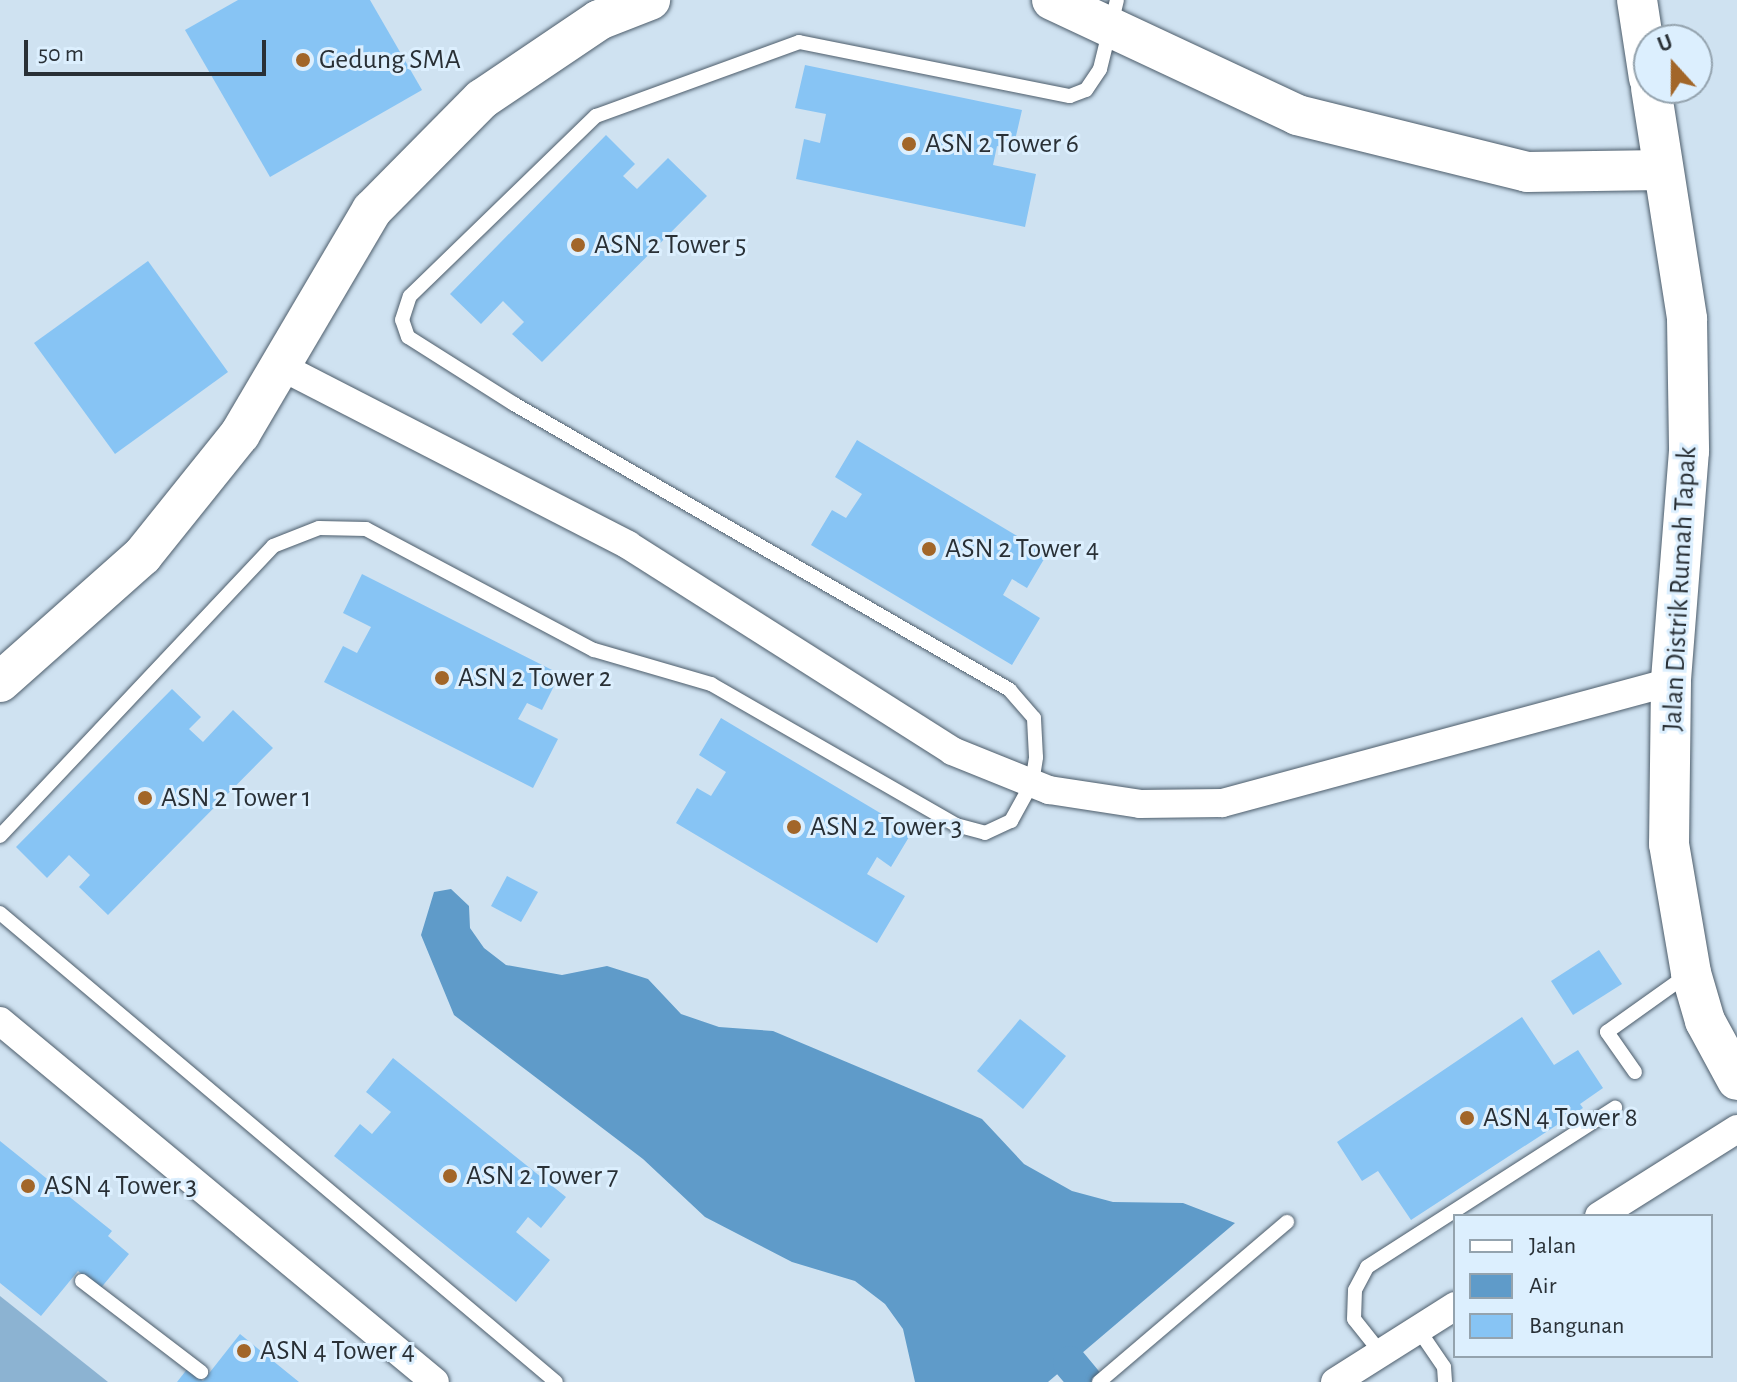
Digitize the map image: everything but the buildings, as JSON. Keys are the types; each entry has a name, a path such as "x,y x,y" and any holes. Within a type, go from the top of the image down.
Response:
{"street":[{"path":"0,682 143,555 284,368 372,210 471,110 599,20 650,0"},
{"path":"1052,0 1115,14 1297,115 1527,172 1663,170"},
{"path":"1637,0 1641,24"},
{"name":"Jalan Distrik Rumah Tapak","path":"1653,104 1687,319 1689,451 1671,682 1669,844 1691,973 1705,1021 1737,1080"},
{"path":"284,368 628,545 952,751 1032,783 1140,804 1222,803 1671,682"},
{"path":"0,1021 435,1382"},
{"path":"1602,1214 1737,1129"},
{"path":"1335,1382 1453,1307"}],"lane":[{"path":"0,836 273,546 319,528 366,529 594,650 711,684 956,825 985,833 1011,821 1032,783 1034,718 1010,690 514,404 408,337 402,320 410,296 596,116 799,42 1070,96 1086,90 1100,69 1115,14"},
{"path":"0,913 556,1382"},
{"path":"1635,1072 1607,1032 1691,973"},
{"path":"1462,1212 1615,1108"},
{"path":"1381,1353 1354,1319 1355,1290 1367,1267 1453,1217"},
{"path":"1099,1382 1287,1222"},
{"path":"82,1281 201,1372"},
{"path":"1418,1329 1444,1367 1445,1382"}],"shaded area":[{"path":"0,1296 108,1382 0,1382"}],"water":[{"path":"451,889 469,906 470,928 484,948 506,965 562,975 607,966 648,979 681,1014 719,1027 773,1031 982,1119 1024,1164 1072,1191 1113,1202 1183,1203 1235,1223 1048,1382 915,1382 903,1329 885,1304 855,1281 792,1262 705,1217 643,1159 454,1015 421,935 434,892"}],"waterway":[{"path":"1070,1363 1085,1381"}],"place":[{"name":"Gedung SMA","path":"303,60"},
{"name":"ASN 2 Tower 6","path":"909,144"},
{"name":"ASN 2 Tower 5","path":"578,245"},
{"name":"ASN 2 Tower 4","path":"929,549"},
{"name":"ASN 2 Tower 2","path":"442,678"},
{"name":"ASN 2 Tower 1","path":"145,798"},
{"name":"ASN 2 Tower 3","path":"794,827"},
{"name":"ASN 4 Tower 8","path":"1467,1118"},
{"name":"ASN 2 Tower 7","path":"450,1176"},
{"name":"ASN 4 Tower 3","path":"28,1186"},
{"name":"ASN 4 Tower 4","path":"244,1351"}]}
